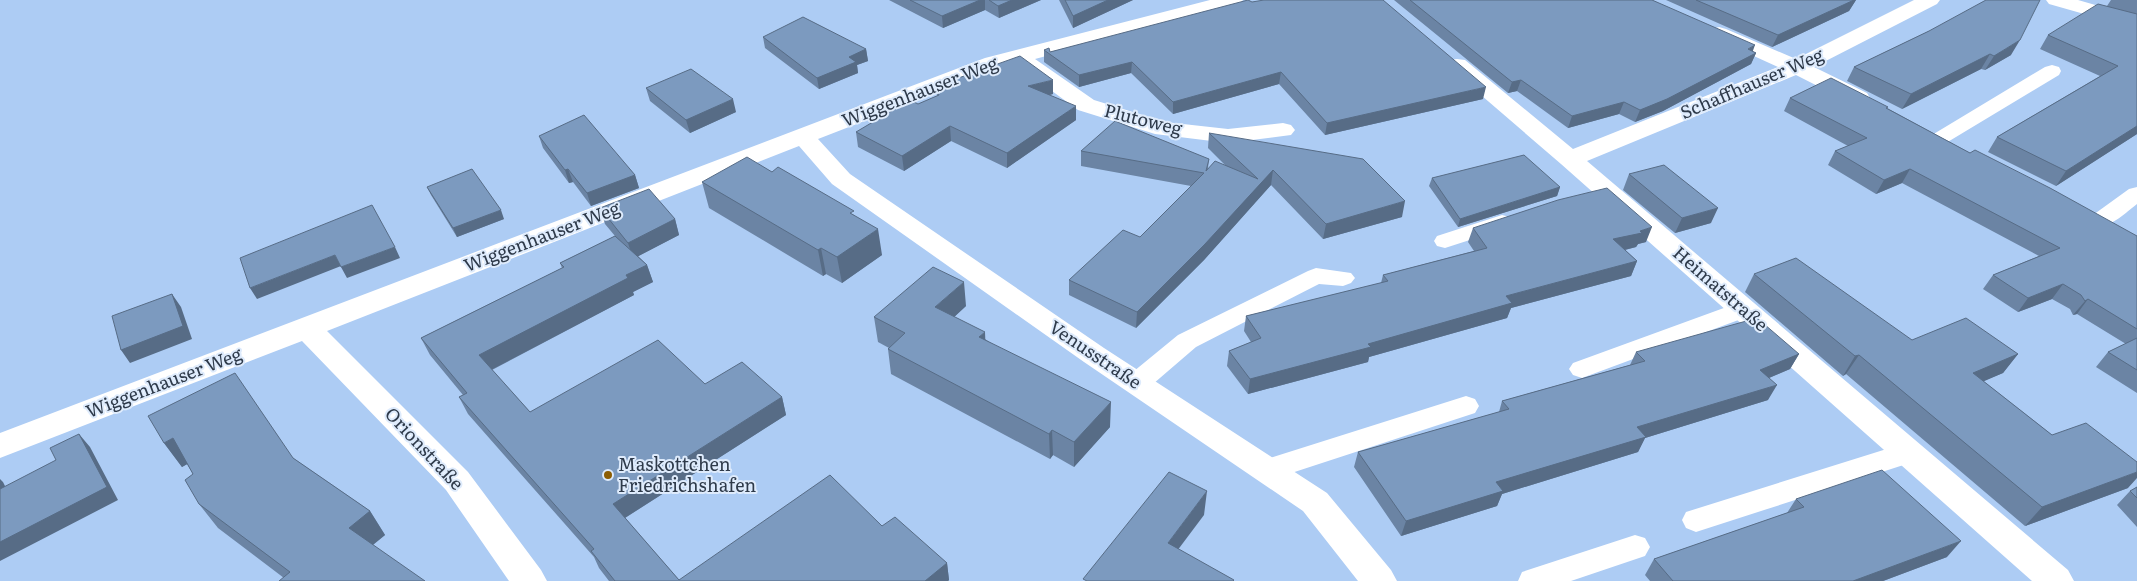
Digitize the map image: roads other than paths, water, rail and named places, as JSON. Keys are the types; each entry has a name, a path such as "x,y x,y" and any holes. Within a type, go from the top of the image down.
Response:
{"street":[{"name":"Wiggenhauser Weg","path":"0,446 993,63 1233,0"},
{"name":"Schaffhauser Weg","path":"1570,159 1797,67 1930,0"},
{"path":"2056,0 2137,23"},
{"path":"1698,24 1797,67 1877,108"},
{"name":"Heimatstraße","path":"1441,51 1570,159 1594,195 1743,309 2056,581"},
{"name":"Plutoweg","path":"1018,56 1086,105 1163,129 1228,136 1283,130"},
{"path":"1930,134 1964,152"},
{"name":"Venusstraße","path":"804,137 841,179 1137,383 1314,502 1378,581"},
{"path":"2092,216 2122,232"},
{"name":"Orionstraße","path":"307,328 457,481 529,581"}],"lane":[{"path":"1930,134 2052,71"},
{"path":"2092,216 2137,194"},
{"path":"1445,241 1526,214"},
{"path":"1137,383 1187,342 1316,276 1344,278"},
{"path":"1582,369 1743,309"},
{"path":"1267,470 1466,406"},
{"path":"1696,520 1909,454"},
{"path":"1533,581 1635,548"}],"place":[{"name":"Maskottchen Friedrichshafen","path":"608,475"}]}
